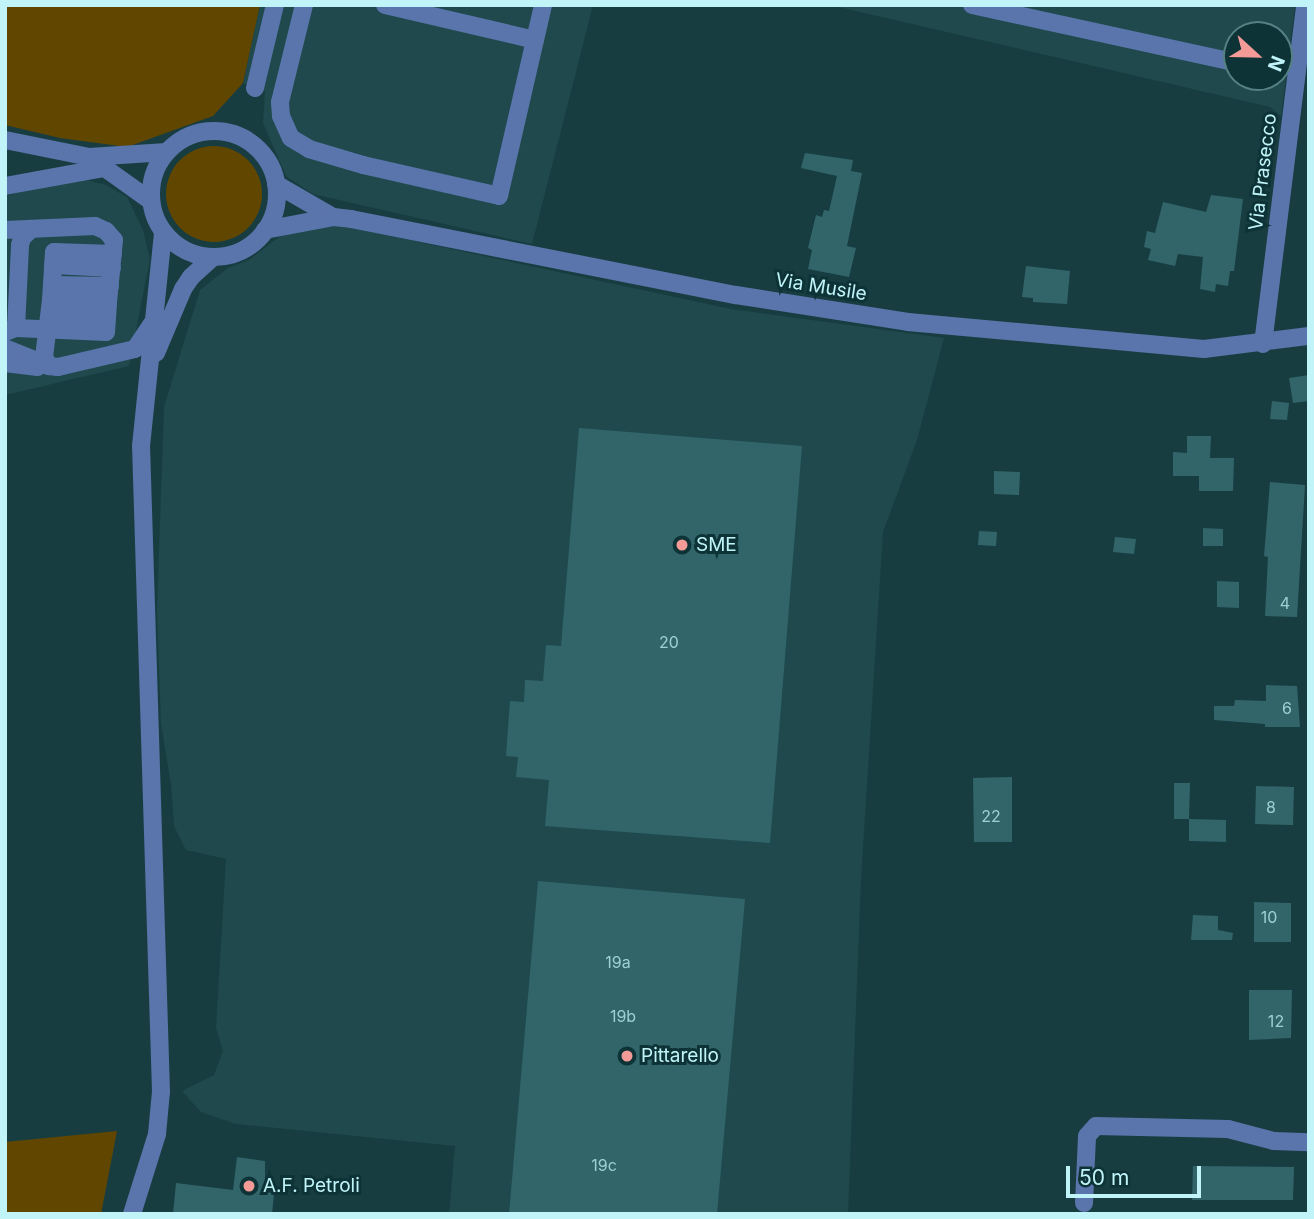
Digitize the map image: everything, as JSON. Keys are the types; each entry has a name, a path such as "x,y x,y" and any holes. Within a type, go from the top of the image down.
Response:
{"street":[{"path":"255,88 275,5"},
{"path":"304,5 280,102 281,117 295,142 318,152 499,196 543,5"},
{"path":"385,5 535,40"},
{"path":"972,5 1223,59"},
{"name":"Via Prasecco","path":"1293,51 1305,5"},
{"name":"Via Prasecco","path":"1263,344 1286,91"},
{"path":"132,1214 157,1134 161,1092 141,471 141,425 152,362 163,232 151,201 153,174 167,152 192,134 208,131 229,132 259,149 272,169 276,184 274,213 265,230 245,248 213,257 191,277 183,289 152,362"},
{"path":"5,140 96,162 151,201"},
{"path":"5,186 96,162 167,152"},
{"path":"276,184 333,217"},
{"path":"265,230 333,217"},
{"name":"Via Musile","path":"333,217 736,295 908,322 1204,349 1263,344 1309,336"},
{"path":"5,230 95,226 106,231 114,240 106,332 51,308"},
{"path":"31,229 12,253 10,330 51,308 110,285"},
{"path":"163,232 185,250 213,257"},
{"path":"49,366 44,357 51,308 53,265 110,285"},
{"path":"5,363 30,368 58,367 135,349 154,321"},
{"path":"5,348 49,366"},
{"path":"1084,1203 1087,1136 1096,1126 1228,1129 1274,1141 1309,1142"}],"shaded area":[{"path":"5,5 260,5 243,83 213,116 127,147 60,138 5,125"},
{"path":"260,5 593,5 532,244 313,194 286,176 263,123 265,91 243,83"},
{"path":"830,5 1295,5 1293,21 1223,21 1223,91 1284,91 1281,116 1270,107"},
{"path":"214,146 232,150 248,160 258,176 262,194 258,212 248,228 232,238 214,242 196,238 180,228 170,212 166,194 170,176 180,160 196,150"},
{"path":"79,178 106,185 127,197 143,230 150,259 129,366 5,395 5,196"},
{"path":"344,226 731,309 944,338 917,440 883,532 861,879 848,1214 449,1214 455,1146 236,1124 201,1112 182,1091 214,1075 223,1051 216,1028 226,859 186,850 174,826 171,784 161,724 157,609 164,407 200,290 228,268 249,260 279,237 304,227"},
{"path":"117,1131 101,1214 5,1214 5,1142"}],"building":[{"path":"805,153 853,160 851,171 862,173 847,246 856,248 849,277 808,269 812,250 808,248 816,215 822,217 824,210 829,211 837,176 801,168"},
{"path":"1211,195 1243,199 1234,271 1230,271 1228,286 1216,284 1215,292 1200,289 1203,257 1178,254 1175,266 1148,260 1151,249 1144,247 1147,231 1155,233 1163,202 1206,212"},
{"path":"1026,266 1070,271 1067,304 1033,302 1033,298 1022,297"},
{"path":"1309,375 1309,401 1293,403 1289,378"},
{"path":"1272,401 1289,403 1287,420 1270,419"},
{"name":"SME","path":"579,428 802,446 770,843 545,826 549,780 516,777 518,757 506,756 510,701 524,702 525,680 543,681 546,645 561,646"},
{"path":"1187,436 1211,436 1210,458 1234,458 1233,491 1199,491 1199,476 1173,476 1173,452 1187,453"},
{"path":"994,471 1020,472 1019,495 994,494"},
{"path":"1270,482 1305,485 1297,617 1265,616 1268,557 1264,556"},
{"path":"1203,528 1223,529 1223,546 1203,546"},
{"path":"979,531 997,532 996,546 978,545"},
{"path":"1115,537 1136,539 1134,554 1113,552"},
{"path":"1217,581 1239,582 1239,608 1217,607"},
{"path":"1266,685 1297,686 1300,727 1265,727 1265,724 1214,720 1214,706 1234,706 1235,700 1266,701"},
{"path":"1012,777 1012,842 974,842 973,778"},
{"path":"1174,783 1190,783 1189,819 1174,819"},
{"path":"1256,786 1294,787 1293,825 1255,824"},
{"path":"1189,819 1226,820 1226,842 1189,841"},
{"name":"Pittarello","path":"538,881 745,899 717,1214 509,1214"},
{"path":"1254,902 1291,903 1291,942 1254,942"},
{"path":"1193,915 1218,916 1218,930 1233,933 1232,940 1191,940"},
{"path":"1249,990 1292,990 1291,1038 1249,1040"},
{"name":"A.F. Petroli","path":"237,1157 265,1161 265,1191 274,1194 272,1214 173,1214 176,1183 233,1190"},
{"path":"1193,1166 1294,1167 1293,1200 1192,1200"}],"place":[{"name":"SME","path":"682,545"},
{"name":"Pittarello","path":"627,1056"},
{"name":"A.F. Petroli","path":"249,1186"}]}
